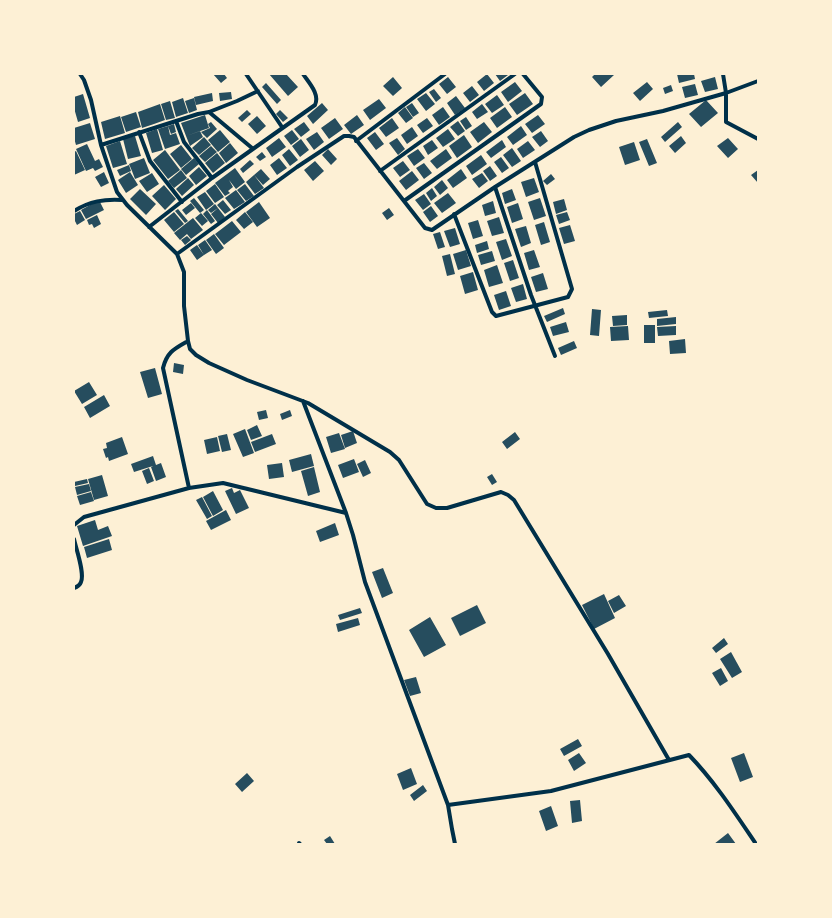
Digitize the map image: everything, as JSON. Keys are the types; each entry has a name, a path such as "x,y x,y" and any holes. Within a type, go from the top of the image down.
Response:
{"street":[{"path":"80,74 84,80 91,100 101,145 117,192 122,200 177,254 184,272 184,306 190,349 196,355 209,363 248,380 304,401 395,455 427,504 436,508 447,508 500,492 508,495 514,500 608,654 669,760"},
{"path":"246,74 282,127"},
{"path":"150,227 252,148 316,103 316,96 303,74"},
{"path":"356,141 445,74"},
{"path":"380,171 515,74"},
{"path":"404,201 541,104 542,97 523,74"},
{"path":"723,74 726,93 726,122 758,139"},
{"path":"177,254 297,167 344,136 354,137 425,228 432,230 495,187 574,137 616,121 663,111 726,93 758,81"},
{"path":"101,145 139,132 208,112 258,91"},
{"path":"208,112 252,148"},
{"path":"176,121 184,142 212,178"},
{"path":"139,132 150,161 182,202"},
{"path":"454,214 492,312 496,316 502,316 568,296 572,289 535,162"},
{"path":"495,187 555,356"},
{"path":"74,212 96,200 122,200"},
{"path":"188,341 171,350 165,359 163,368 189,488"},
{"path":"304,401 346,513 365,582 448,805 455,844"},
{"path":"74,525 84,517 189,488 223,483 346,513"},
{"path":"74,539 82,581 74,588"},
{"path":"448,805 552,791 689,755 701,767 725,798 756,844"}],"building":[{"path":"213,74 224,74 227,78 221,83"},
{"path":"269,74 286,74 298,87 288,96"},
{"path":"487,74 494,83 484,91 477,82"},
{"path":"495,74 508,74 508,75 500,81"},
{"path":"595,74 614,75 601,87 592,77"},
{"path":"677,74 694,74 695,79 679,83"},
{"path":"393,77 402,88 393,96 383,86"},
{"path":"448,77 456,87 447,94 439,84"},
{"path":"715,77 718,89 705,92 701,81"},
{"path":"515,82 522,91 508,102 501,92"},
{"path":"647,82 653,89 640,101 633,93"},
{"path":"266,83 281,100 277,104 262,87"},
{"path":"695,84 698,95 685,98 682,87"},
{"path":"671,85 673,91 665,94 663,88"},
{"path":"472,86 479,95 470,102 463,93"},
{"path":"434,89 441,98 436,102 429,92"},
{"path":"231,92 232,99 220,101 219,93"},
{"path":"212,93 213,101 196,105 194,97"},
{"path":"426,93 435,104 426,111 417,99"},
{"path":"525,93 533,104 517,115 509,104"},
{"path":"83,94 90,118 78,122 74,108 74,97"},
{"path":"497,95 504,105 492,113 485,104"},
{"path":"456,96 465,108 455,115 447,103"},
{"path":"183,98 188,113 176,117 172,102"},
{"path":"194,98 197,110 189,113 185,101"},
{"path":"379,99 386,108 370,120 363,110"},
{"path":"706,100 718,113 701,127 689,114"},
{"path":"170,101 175,118 166,120 161,104"},
{"path":"322,103 328,110 313,124 307,116"},
{"path":"412,103 419,113 413,117 406,107"},
{"path":"160,104 165,120 142,128 138,112"},
{"path":"482,104 488,112 477,119 472,112"},
{"path":"405,107 413,118 406,123 398,113"},
{"path":"443,107 450,117 439,125 432,115"},
{"path":"505,107 512,117 497,128 490,118"},
{"path":"247,110 251,114 242,122 238,118"},
{"path":"280,110 288,118 283,122 276,114"},
{"path":"136,112 141,127 126,132 121,117"},
{"path":"205,115 209,128 186,136 181,123"},
{"path":"357,115 364,125 351,134 344,125"},
{"path":"538,115 545,124 532,133 525,124"},
{"path":"120,116 125,133 105,139 101,122"},
{"path":"257,116 266,126 257,134 248,124"},
{"path":"466,117 472,126 466,130 460,121"},
{"path":"335,118 343,129 329,139 321,128"},
{"path":"392,118 399,128 386,137 379,128"},
{"path":"427,118 433,126 423,133 417,125"},
{"path":"458,121 465,131 458,136 450,127"},
{"path":"211,122 217,129 207,138 201,132 210,128 208,124"},
{"path":"304,122 310,130 301,137 294,129"},
{"path":"484,122 492,132 478,143 470,132"},
{"path":"678,122 682,127 665,142 661,137"},
{"path":"90,123 95,139 76,145 74,128"},
{"path":"174,124 176,132 171,134 168,126"},
{"path":"168,126 170,135 176,133 180,144 165,149 158,129"},
{"path":"521,126 527,135 513,145 507,137"},
{"path":"412,127 418,136 407,144 401,135"},
{"path":"157,129 163,150 152,153 146,133"},
{"path":"448,129 455,139 443,147 436,138"},
{"path":"220,130 230,142 218,152 208,140"},
{"path":"292,130 299,139 291,145 284,136"},
{"path":"200,131 203,137 190,146 186,136"},
{"path":"541,131 548,141 540,147 532,137"},
{"path":"317,132 324,142 314,150 306,139"},
{"path":"375,132 384,144 376,150 367,138"},
{"path":"464,135 472,147 457,158 449,146"},
{"path":"135,136 141,156 128,159 123,139"},
{"path":"681,136 686,143 675,153 669,146"},
{"path":"204,137 211,145 199,155 192,148"},
{"path":"279,138 286,147 272,157 266,148"},
{"path":"397,138 405,149 398,155 389,143"},
{"path":"728,138 738,149 728,158 717,146"},
{"path":"301,139 309,150 300,157 292,146"},
{"path":"647,139 657,163 649,166 639,142"},
{"path":"432,140 438,148 428,155 423,146"},
{"path":"502,140 506,147 491,158 486,152"},
{"path":"120,141 127,164 113,168 106,146"},
{"path":"528,141 535,150 523,158 517,149"},
{"path":"634,142 640,160 625,165 619,147"},
{"path":"230,143 238,153 226,163 219,153"},
{"path":"87,144 95,161 99,159 103,167 95,171 93,168 86,171 76,149"},
{"path":"181,145 192,159 181,168 170,154"},
{"path":"211,146 217,152 205,162 199,156"},
{"path":"512,148 521,161 512,167 503,155"},
{"path":"289,149 298,160 290,166 282,155"},
{"path":"328,149 337,159 331,165 322,155"},
{"path":"418,149 425,158 414,166 407,156"},
{"path":"446,149 452,158 437,169 430,161"},
{"path":"165,150 180,170 168,179 153,160"},
{"path":"76,151 85,170 74,175 74,152"},
{"path":"262,152 266,157 260,161 256,157"},
{"path":"217,153 225,163 213,173 205,163"},
{"path":"481,155 487,164 472,175 466,166"},
{"path":"501,157 509,168 502,173 494,162"},
{"path":"144,158 150,173 135,179 129,164"},
{"path":"194,158 199,164 186,175 181,169"},
{"path":"279,158 287,168 277,175 270,165"},
{"path":"250,160 254,164 243,173 240,169"},
{"path":"315,161 324,171 313,181 304,170"},
{"path":"403,161 410,170 400,177 393,168"},
{"path":"424,163 432,173 424,179 416,168"},
{"path":"129,165 131,171 120,176 117,170"},
{"path":"490,166 497,176 490,181 483,171"},
{"path":"199,167 207,176 196,185 189,176"},
{"path":"235,168 245,182 236,189 229,180 233,187 228,191 230,193 225,196 215,183"},
{"path":"261,169 270,179 263,185 254,175"},
{"path":"461,169 467,178 453,188 447,180"},
{"path":"181,170 187,178 174,188 168,181"},
{"path":"758,170 758,183 751,175"},
{"path":"412,171 419,180 406,190 399,181"},
{"path":"104,172 109,183 101,187 95,177"},
{"path":"130,172 138,185 126,193 118,180"},
{"path":"152,173 159,184 147,192 139,181"},
{"path":"482,173 488,181 479,188 472,179"},
{"path":"551,174 555,179 547,185 543,181"},
{"path":"254,175 264,188 255,194 246,182"},
{"path":"188,178 194,185 182,196 176,189"},
{"path":"534,178 539,192 526,197 521,182"},
{"path":"442,180 448,188 440,195 434,187"},
{"path":"215,184 224,197 215,203 206,191"},
{"path":"245,184 254,196 246,201 237,190"},
{"path":"164,185 176,199 165,210 152,196"},
{"path":"432,188 437,196 431,201 426,193"},
{"path":"140,189 156,204 146,215 130,199"},
{"path":"512,189 516,200 505,204 502,193"},
{"path":"236,190 245,202 234,209 225,198"},
{"path":"205,192 214,204 206,210 197,197"},
{"path":"448,193 456,203 442,213 434,203"},
{"path":"424,194 431,204 423,210 415,200"},
{"path":"194,198 204,210 200,213 190,201"},
{"path":"540,198 546,216 534,220 528,202"},
{"path":"564,199 567,210 556,214 553,202"},
{"path":"99,200 104,210 86,219 81,210"},
{"path":"223,200 231,210 225,214 217,205"},
{"path":"493,201 496,213 485,216 482,205"},
{"path":"259,202 270,218 257,227 246,212"},
{"path":"191,203 195,208 186,215 182,210"},
{"path":"518,203 523,219 512,223 507,207"},
{"path":"215,204 218,208 211,213 208,210"},
{"path":"431,206 438,216 430,222 423,212"},
{"path":"218,208 225,217 218,223 211,214"},
{"path":"389,208 394,215 387,220 382,213"},
{"path":"178,209 188,221 185,223 175,211"},
{"path":"207,210 215,221 211,224 203,214"},
{"path":"80,211 85,220 77,225 74,219 74,214"},
{"path":"174,212 184,224 174,232 164,220"},
{"path":"245,212 253,222 244,229 236,220"},
{"path":"567,212 570,220 559,224 556,215"},
{"path":"201,213 208,221 202,226 195,218"},
{"path":"97,215 101,224 94,228 92,224 89,225 87,220"},
{"path":"499,217 504,233 492,236 487,221"},
{"path":"193,218 203,230 191,239 187,234 180,240 174,233"},
{"path":"478,220 483,236 473,239 468,223"},
{"path":"232,221 241,232 224,245 215,234"},
{"path":"544,222 550,242 541,245 535,225"},
{"path":"570,225 575,241 564,244 559,228"},
{"path":"526,226 531,243 521,247 515,229"},
{"path":"455,228 460,244 450,247 444,231"},
{"path":"440,232 445,247 438,249 433,234"},
{"path":"214,234 224,248 216,254 206,240"},
{"path":"187,236 191,240 185,245 181,240"},
{"path":"506,239 512,256 502,260 496,242"},
{"path":"205,240 212,250 204,255 198,245"},
{"path":"487,241 489,249 477,253 475,245"},
{"path":"197,245 204,255 197,260 190,250"},
{"path":"466,250 471,266 458,270 453,254"},
{"path":"534,250 540,267 529,270 524,253"},
{"path":"492,251 495,261 481,265 478,255"},
{"path":"450,254 455,274 447,276 442,256"},
{"path":"513,260 519,278 510,281 504,263"},
{"path":"497,265 503,283 489,287 484,270"},
{"path":"473,272 478,290 465,294 460,276"},
{"path":"543,273 548,289 536,292 531,277"},
{"path":"523,284 527,299 516,302 511,288"},
{"path":"506,291 511,306 499,310 494,295"},
{"path":"563,308 565,314 547,322 544,316"},
{"path":"592,309 601,310 599,336 590,335"},
{"path":"667,310 668,316 649,318 648,312"},
{"path":"627,315 627,325 613,326 612,316"},
{"path":"676,317 676,324 657,326 657,319"},
{"path":"566,322 569,332 553,336 550,327"},
{"path":"644,325 655,325 655,343 644,343"},
{"path":"628,326 629,340 611,341 610,327"},
{"path":"676,326 676,335 658,336 657,327"},
{"path":"685,339 686,353 670,354 669,341"},
{"path":"574,341 577,348 561,355 558,348"},
{"path":"174,363 184,365 183,374 173,372"},
{"path":"155,368 162,394 148,398 140,372"},
{"path":"89,382 97,395 82,404 74,391"},
{"path":"104,395 110,406 90,418 84,407"},
{"path":"266,410 268,418 259,420 257,412"},
{"path":"290,410 292,416 282,420 280,414"},
{"path":"257,425 262,436 251,440 247,430"},
{"path":"245,429 254,453 243,457 233,434"},
{"path":"353,431 357,443 345,448 341,435"},
{"path":"515,432 520,439 507,449 502,442"},
{"path":"339,433 345,449 331,453 326,437"},
{"path":"227,434 231,450 222,452 218,436"},
{"path":"272,434 276,444 255,452 251,442"},
{"path":"122,437 128,454 109,461 108,457 106,458 103,449 107,448 106,443"},
{"path":"217,437 220,451 207,454 204,440"},
{"path":"311,454 314,466 292,472 289,460"},
{"path":"153,456 156,465 161,463 166,477 156,481 151,467 153,466 134,472 131,464"},
{"path":"354,459 359,472 343,478 338,465"},
{"path":"365,460 371,473 363,477 357,464"},
{"path":"282,463 284,477 269,479 267,465"},
{"path":"314,467 320,492 308,496 301,471"},
{"path":"149,468 154,481 147,484 142,471"},
{"path":"492,474 497,482 492,485 487,477"},
{"path":"102,475 108,496 94,500 88,479"},
{"path":"87,479 88,483 75,486 74,482"},
{"path":"89,484 91,491 77,495 75,487"},
{"path":"232,488 234,493 240,490 249,508 236,514 225,491"},
{"path":"213,491 223,510 213,516 203,497"},
{"path":"91,492 94,501 80,505 77,496"},
{"path":"202,497 212,516 207,519 196,500"},
{"path":"226,510 231,520 211,530 206,521"},
{"path":"95,520 98,530 108,526 112,536 83,546 77,526"},
{"path":"335,523 339,535 320,542 316,531"},
{"path":"109,539 112,550 87,558 84,547"},
{"path":"383,568 393,593 382,598 372,572"},
{"path":"604,594 615,618 594,629 582,605"},
{"path":"619,595 626,606 614,613 608,601"},
{"path":"477,605 486,623 460,636 451,618"},
{"path":"360,608 362,613 340,620 338,615"},
{"path":"430,617 446,645 424,657 409,630"},
{"path":"358,618 360,625 338,632 336,624"},
{"path":"724,638 728,644 716,653 712,648"},
{"path":"731,652 742,672 732,678 720,659"},
{"path":"721,668 728,681 720,686 712,673"},
{"path":"416,677 421,693 410,696 404,680"},
{"path":"578,739 582,746 564,756 560,749"},
{"path":"579,753 586,763 574,771 568,760"},
{"path":"744,753 753,777 740,782 731,758"},
{"path":"411,768 417,784 403,790 397,774"},
{"path":"247,773 254,781 242,792 235,784"},
{"path":"423,785 427,791 414,801 410,795"},
{"path":"580,800 582,821 572,823 570,801"},
{"path":"551,806 558,826 546,831 539,811"},
{"path":"728,833 736,844 714,844"},
{"path":"330,836 335,844 327,844 324,840"}]}
